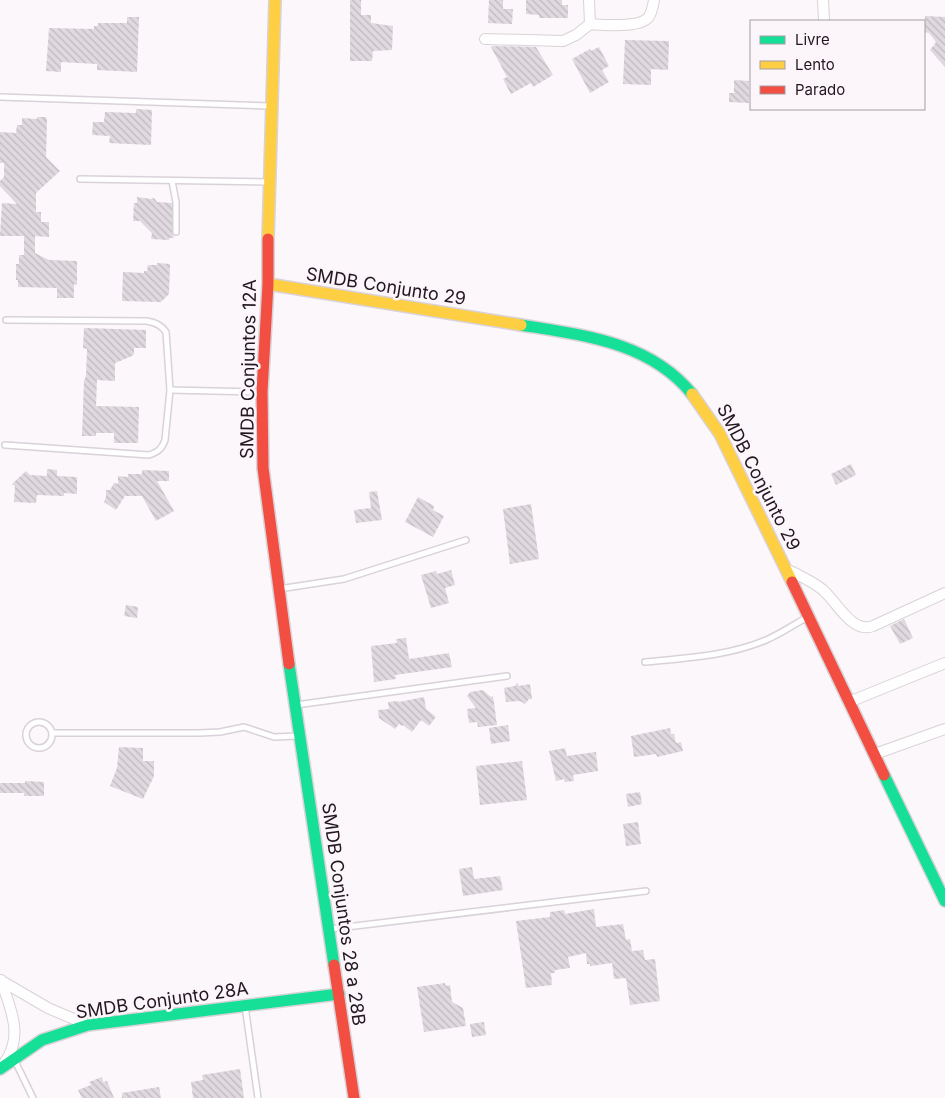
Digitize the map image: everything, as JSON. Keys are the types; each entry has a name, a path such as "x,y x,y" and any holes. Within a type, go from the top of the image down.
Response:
{"street":[{"name":"SMDB Conjuntos 12A","path":"275,0 269,182 268,284 262,392 263,468 300,736"},
{"path":"589,0 590,24"},
{"path":"485,39 563,41 576,35 590,24 642,23 651,14 654,0"},
{"path":"823,0 824,20"},
{"name":"SMDB Conjunto 29","path":"268,284 572,333 616,343 647,356 675,374 702,404 720,434 849,702 941,881 945,901"},
{"path":"786,569 822,589 855,624 865,629 945,593"},
{"path":"849,702 945,663"},
{"path":"875,754 945,728"},
{"name":"SMDB Conjuntos 28 a 28B","path":"300,736 354,1098"},
{"path":"0,980 48,1008 88,1025"},
{"path":"0,980 15,1029 14,1046 0,1069"},
{"name":"SMDB Conjunto 28A","path":"0,1069 42,1040 88,1025 339,994"}],"lane":[{"path":"0,97 272,106"},
{"path":"80,179 269,182"},
{"path":"172,181 176,202 176,232"},
{"path":"5,444 148,455 157,453 163,447 165,440 170,390 166,332 162,326 155,323 147,321 6,320"},
{"path":"170,390 262,392"},
{"path":"279,589 344,579 466,540"},
{"path":"645,662 734,651 766,640 809,617"},
{"path":"295,705 507,676"},
{"path":"36,722 44,723 51,729 52,733 51,742 44,747 36,748 32,746 26,734 29,727 36,722"},
{"path":"52,733 200,733 244,728 274,737 300,736"},
{"path":"329,929 646,891"},
{"path":"245,1006 258,1098"},
{"path":"14,1058 33,1098"}],"building":[{"path":"350,0 361,0 361,15 371,15 371,23 393,26 392,50 373,51 372,61 350,61"},
{"path":"489,0 503,0 503,9 513,9 512,24 488,23"},
{"path":"526,0 562,0 562,5 568,5 568,18 539,18 539,15 526,14"},
{"path":"925,16 945,17 945,67 930,50 936,42 929,33 925,32"},
{"path":"127,17 139,17 137,72 97,70 97,64 61,62 61,72 46,71 49,28 94,29 94,26 98,26 98,23 127,23"},
{"path":"625,40 669,41 668,70 651,69 651,85 623,84"},
{"path":"491,47 536,47 553,75 533,87 531,83 511,94 503,79 507,77"},
{"path":"599,47 609,66 602,70 609,82 590,93 572,59 590,49 591,51"},
{"path":"734,80 749,81 749,103 729,102 729,93 734,93"},
{"path":"136,109 152,110 151,145 109,143 110,136 92,135 93,122 104,122 105,112 136,113"},
{"path":"37,117 46,117 46,157 60,171 36,193 36,212 41,212 41,222 49,222 49,237 35,236 35,253 49,260 77,261 77,285 74,284 74,298 57,298 57,288 18,287 16,264 19,264 19,255 24,255 24,236 0,236 2,203 17,204 0,186 0,181 4,177 4,163 0,163 0,132 16,133 17,125 22,125 22,118 37,119"},
{"path":"137,197 154,198 157,202 172,203 172,232 174,238 169,238 169,240 151,239 152,233 140,221 133,221 134,203 137,203"},
{"path":"157,263 170,264 169,294 161,302 122,301 123,272 144,273 144,271 147,271 148,265 157,265"},
{"path":"84,328 146,330 146,348 134,348 132,356 115,363 115,381 97,380 96,406 139,407 138,443 114,443 114,433 96,433 96,436 82,436 87,349 83,348"},
{"path":"851,464 856,475 836,485 831,474"},
{"path":"47,469 57,470 57,476 77,477 77,494 64,493 64,496 37,495 36,503 14,502 15,486 12,484 26,471 30,475 47,476"},
{"path":"142,470 169,471 169,481 157,481 174,511 156,521 142,496 125,496 116,510 104,502 106,490 110,490 114,483 118,484 118,476 128,477 128,474 142,474"},
{"path":"377,491 382,520 356,523 354,510 371,508 369,492"},
{"path":"418,497 434,506 433,510 444,516 433,537 405,522"},
{"path":"531,504 539,559 510,564 503,509"},
{"path":"451,570 455,585 445,588 449,603 431,608 421,575 436,571 437,574"},
{"path":"126,605 138,607 137,618 124,616"},
{"path":"904,619 913,638 900,644 890,626"},
{"path":"406,638 409,659 449,653 452,667 395,675 396,679 374,682 371,646 397,643 396,639"},
{"path":"517,683 519,686 530,684 532,699 529,699 525,704 520,701 506,702 504,688 515,686"},
{"path":"483,690 491,697 493,696 497,725 478,727 477,722 469,723 467,709 476,708 467,696 470,692"},
{"path":"424,697 426,709 436,717 429,726 421,720 412,732 399,724 395,729 379,718 378,710 389,709 388,702 399,702"},
{"path":"508,725 510,741 491,744 489,728"},
{"path":"670,728 676,743 681,742 683,751 657,757 656,754 634,757 631,736"},
{"path":"119,747 143,748 143,761 154,761 154,776 143,799 110,786 117,768"},
{"path":"565,748 567,756 596,752 598,771 573,775 574,781 565,782 564,779 556,781 549,751"},
{"path":"522,761 527,800 480,805 476,766"},
{"path":"25,781 44,782 44,796 24,796 24,793 0,793 0,783 25,783"},
{"path":"640,792 642,804 628,807 626,794"},
{"path":"638,822 641,844 626,846 623,824"},
{"path":"472,867 474,879 500,876 503,890 463,896 459,869"},
{"path":"594,909 596,927 623,924 626,940 630,939 632,951 643,950 645,960 655,959 660,1001 630,1005 626,978 614,979 612,963 590,966 590,964 587,964 586,953 568,957 570,968 555,970 555,973 551,973 552,985 526,988 516,921 550,917 550,912 564,910 565,914"},
{"path":"445,983 446,986 450,985 452,1002 463,1008 466,1026 424,1032 417,987"},
{"path":"484,1022 486,1035 472,1037 470,1024"},
{"path":"240,1069 244,1098 193,1098 191,1082 203,1080 202,1075"},
{"path":"102,1077 103,1082 107,1081 114,1098 82,1098 78,1090 91,1085 89,1082"},
{"path":"159,1087 161,1098 122,1098 122,1093"}],"traffic: fast":[{"path":"521,325 591,338 636,352 656,363 675,377 692,394"},
{"path":"289,664 334,965"},
{"path":"884,775 945,901"},
{"path":"0,1069 42,1040 88,1025 339,994"}],"traffic: slow":[{"path":"268,239 275,0"},
{"path":"268,284 521,325"},
{"path":"692,394 720,434 792,582"}],"traffic: jam":[{"path":"268,239 268,284 262,392 263,468 289,664"},
{"path":"792,582 884,775"},
{"path":"334,965 354,1098"}]}
